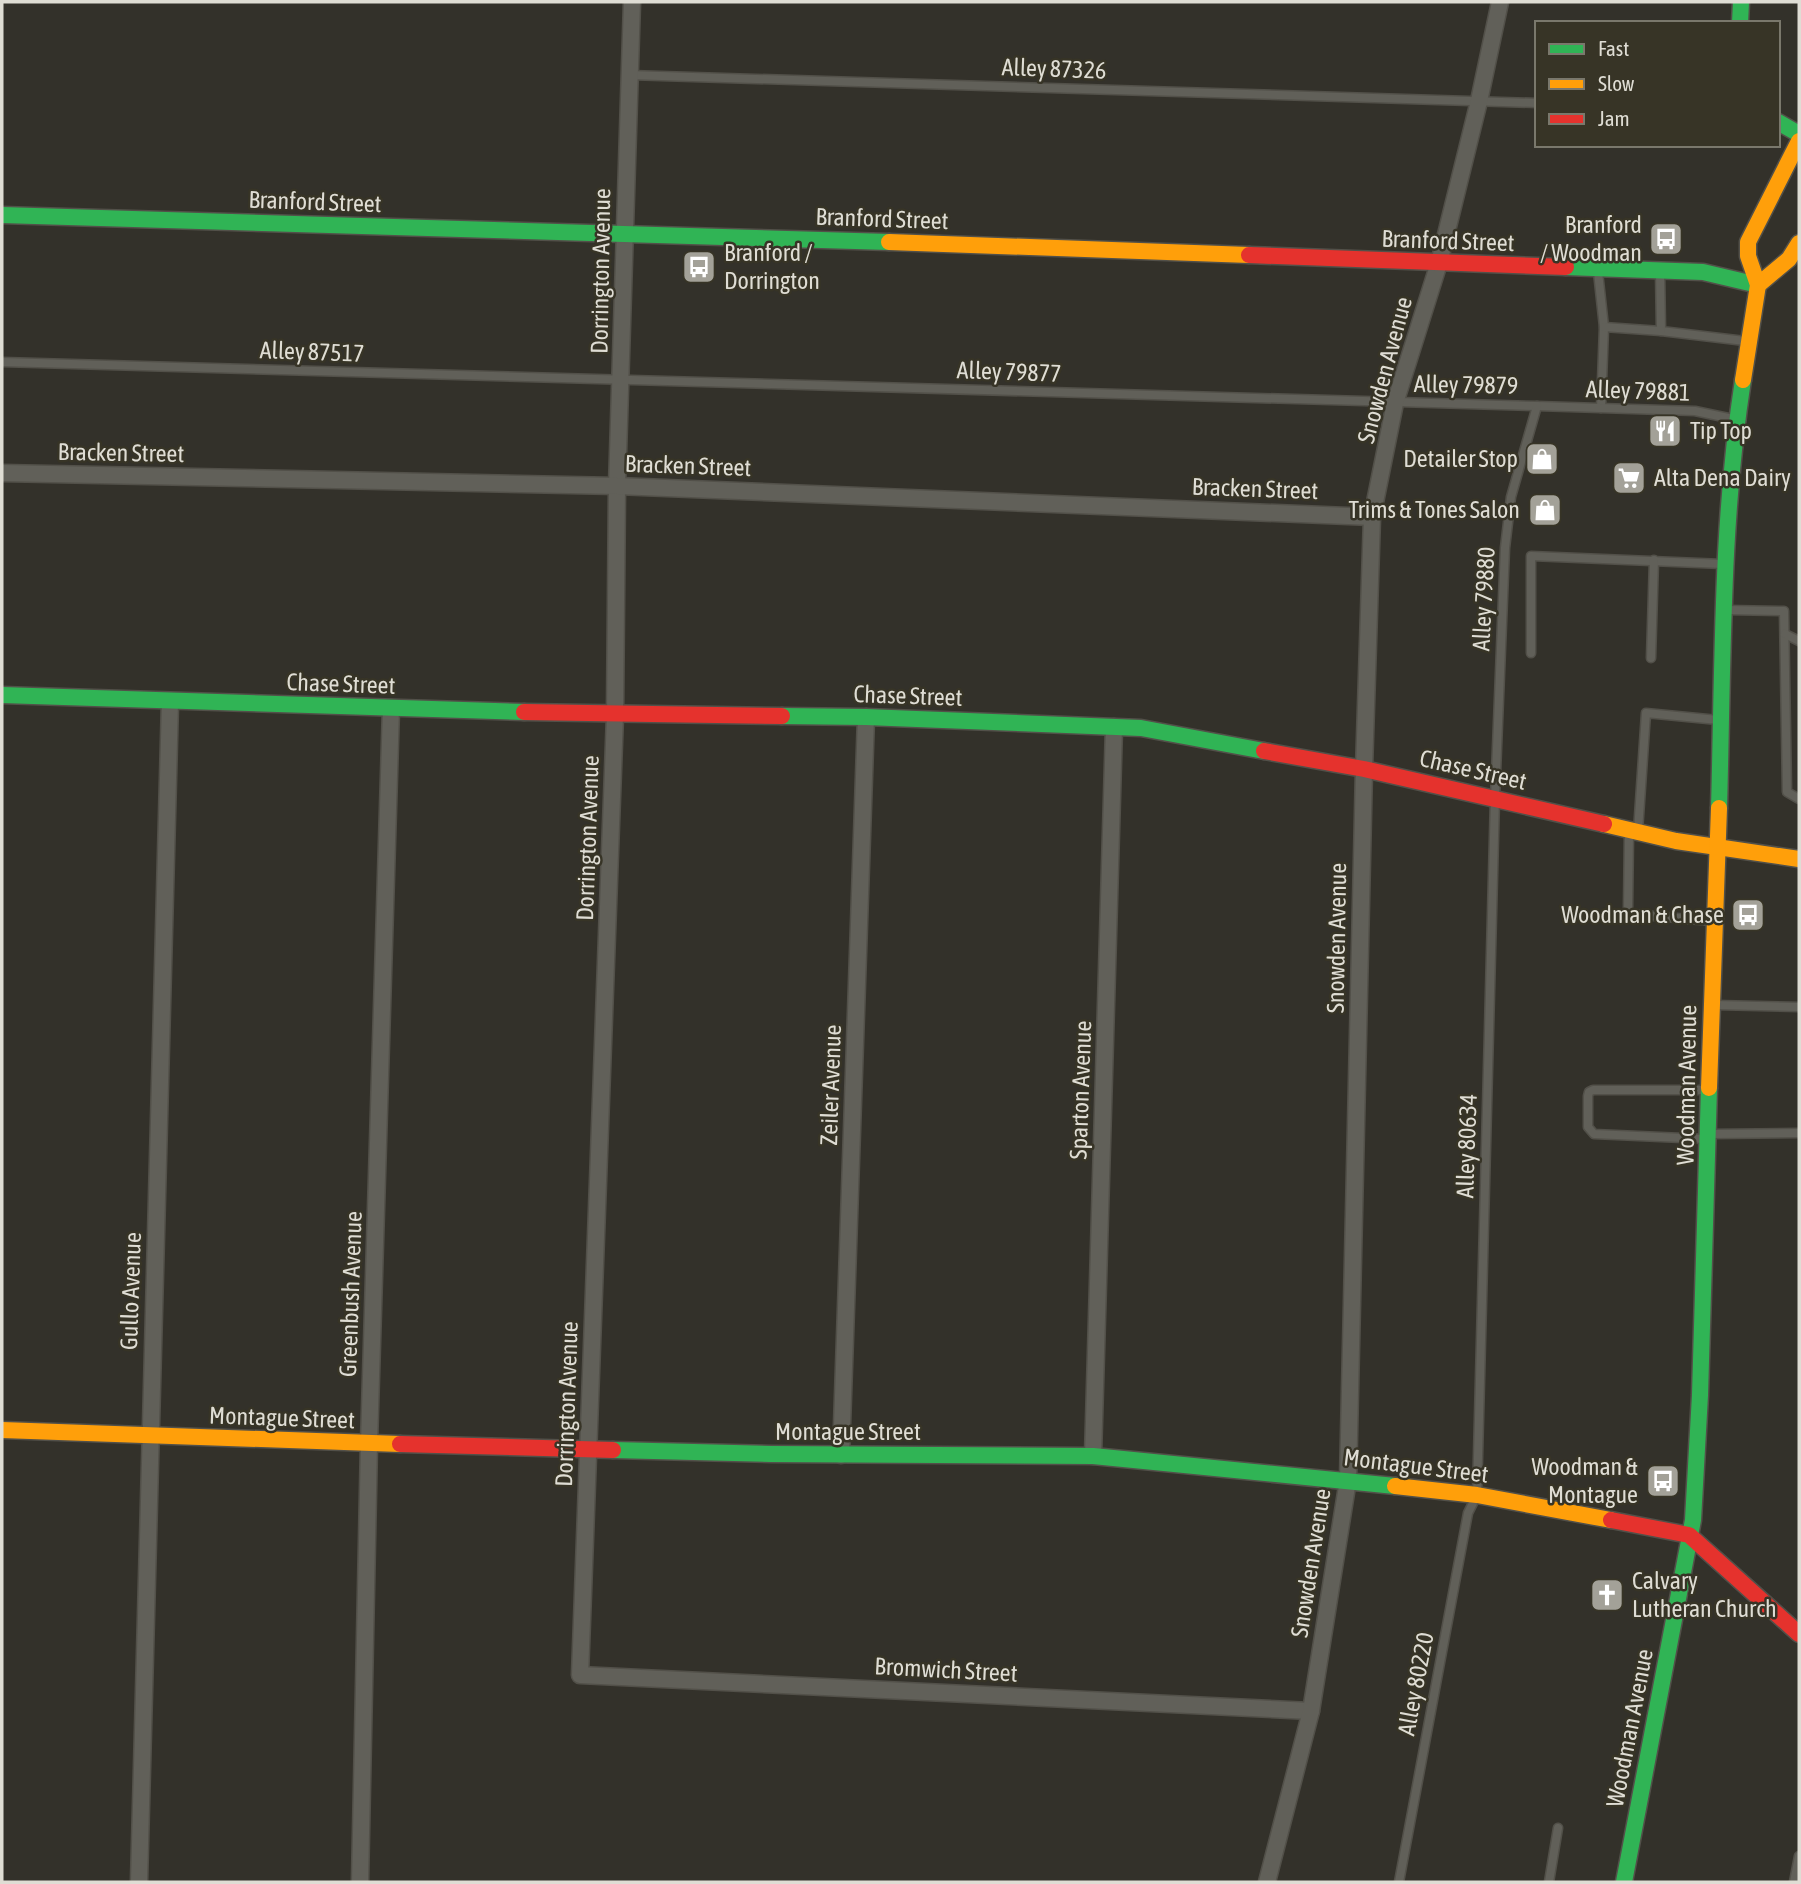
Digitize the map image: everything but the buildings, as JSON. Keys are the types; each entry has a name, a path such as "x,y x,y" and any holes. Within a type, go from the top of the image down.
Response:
{"street":[{"name":"Dorrington Avenue","path":"580,1675 615,716 623,234 632,2"},
{"name":"Snowden Avenue","path":"1268,1882 1311,1711 1348,1480 1364,769 1373,517 1395,403 1439,263 1500,2"},
{"path":"1741,2 1741,21"},
{"path":"1780,123 1799,134"},
{"name":"Woodman Avenue","path":"1624,1882 1693,1520 1709,1137 1726,564 1737,420 1758,285 1748,256 1748,242 1799,141"},
{"name":"Branford Street","path":"2,215 1660,270 1703,272 1758,285"},
{"path":"1758,285 1789,259 1799,243"},
{"name":"Bracken Street","path":"2,473 617,486 1373,517"},
{"name":"Chase Street","path":"2,695 615,716 866,717 1141,728 1364,769 1718,848 1799,859"},
{"name":"Gullo Avenue","path":"139,1882 170,702"},
{"name":"Greenbush Avenue","path":"360,1882 369,1443 391,708"},
{"name":"Zeiler Avenue","path":"841,1455 866,717"},
{"name":"Sparton Avenue","path":"1093,1456 1114,727"},
{"name":"Montague Street","path":"2,1430 589,1449 841,1455 1093,1456 1477,1495 1689,1535"},
{"path":"1689,1535 1799,1633"},
{"name":"Bromwich Street","path":"580,1675 1311,1711"}],"lane":[{"name":"Alley 87326","path":"629,75 1535,103"},
{"path":"1597,269 1604,327 1601,408"},
{"path":"1660,270 1661,331"},
{"path":"1604,327 1748,342"},
{"name":"Alley 87517","path":"2,362 621,380"},
{"name":"Alley 79877","path":"621,380 1395,403"},
{"name":"Alley 79879","path":"1395,403 1537,406"},
{"name":"Alley 79881","path":"1537,406 1695,411 1737,420"},
{"name":"Alley 79880","path":"1495,798 1505,548 1511,497 1537,406"},
{"path":"1531,653 1531,556 1726,564"},
{"path":"1651,658 1654,560"},
{"path":"1724,610 1784,611 1787,792 1799,799"},
{"path":"1785,634 1799,641"},
{"path":"1715,922 1632,914 1628,909 1646,713 1721,721"},
{"name":"Alley 80634","path":"1477,1495 1495,798"},
{"path":"1712,1005 1799,1007"},
{"path":"1710,1090 1593,1090 1589,1092 1588,1127 1594,1133 1709,1137 1799,1133"},
{"name":"Alley 80220","path":"1399,1882 1468,1513 1477,1495"},
{"path":"1549,1882 1558,1828"},
{"path":"1794,1882 1799,1856"}],"traffic: fast":[{"path":"1740,21 1741,2"},
{"path":"1780,123 1799,134"},
{"path":"2,215 889,242"},
{"path":"1566,267 1703,272 1758,285"},
{"path":"1719,808 1727,540 1743,380"},
{"path":"2,695 524,712"},
{"path":"782,716 1141,728 1264,751"},
{"path":"1624,1882 1693,1520 1700,1395 1709,1088"},
{"path":"613,1450 1093,1456 1395,1486"}],"traffic: slow":[{"path":"1743,380 1758,285 1748,256 1748,242 1799,141"},
{"path":"889,242 1249,255"},
{"path":"1758,285 1789,259 1799,243"},
{"path":"1709,1088 1719,808"},
{"path":"1604,824 1676,841 1799,859"},
{"path":"2,1430 400,1444"},
{"path":"1395,1486 1477,1495 1611,1520"}],"traffic: jam":[{"path":"1249,255 1566,267"},
{"path":"524,712 782,716"},
{"path":"1264,751 1364,769 1604,824"},
{"path":"400,1444 613,1450"},
{"path":"1611,1520 1689,1535 1799,1634"}],"place":[{"name":"Branford / Woodman","path":"1666,239"},
{"name":"Branford / Dorrington","path":"699,267"},
{"name":"Tip Top","path":"1665,431"},
{"name":"Detailer Stop","path":"1542,459"},
{"name":"Alta Dena Dairy","path":"1629,478"},
{"name":"Trims & Tones Salon","path":"1545,510"},
{"name":"Woodman & Chase","path":"1748,915"},
{"name":"Woodman & Montague","path":"1663,1481"},
{"name":"Calvary Lutheran Church","path":"1607,1595"}]}
